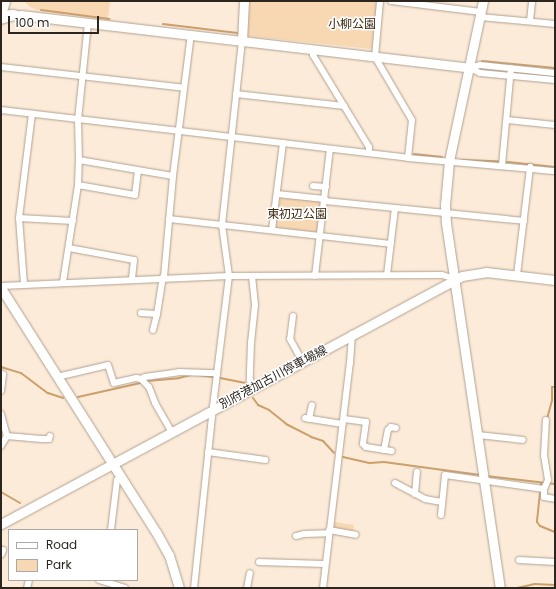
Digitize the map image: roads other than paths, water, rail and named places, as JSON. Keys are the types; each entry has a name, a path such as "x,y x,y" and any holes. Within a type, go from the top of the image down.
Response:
{"street":[{"path":"194,588 212,410 229,276 222,225 230,137 242,41 244,1"},
{"path":"380,1 375,57 412,120 408,158"},
{"path":"391,1 430,3 481,15 555,24"},
{"path":"483,1 449,162 446,214 500,588"},
{"path":"530,21 532,1"},
{"path":"1,21 4,2"},
{"path":"3,15 191,34 469,68 480,73 555,80"},
{"path":"63,282 78,185 78,120 88,24"},
{"path":"153,330 158,314 164,277 178,130 191,34"},
{"path":"313,50 313,56 369,147 369,153"},
{"path":"469,68 480,65 555,72"},
{"path":"1,67 184,88"},
{"path":"502,165 512,68"},
{"path":"236,94 344,106"},
{"path":"1,110 408,158 502,165 555,171"},
{"path":"24,284 19,218 32,114"},
{"path":"507,120 555,125"},
{"path":"272,230 283,143"},
{"path":"315,276 330,148"},
{"path":"79,160 173,176"},
{"path":"517,275 530,168"},
{"path":"78,185 134,195 138,171"},
{"path":"313,186 326,187"},
{"path":"277,194 446,214 524,221"},
{"path":"388,275 390,244 395,208"},
{"path":"19,218 73,220"},
{"path":"169,220 390,244"},
{"path":"68,248 134,260 132,279"},
{"name":"別府港加古川停車場線","path":"1,524 455,279 467,275 486,272 555,280"},
{"path":"179,588 163,544 1,287 24,284 164,277 442,275 455,279"},
{"path":"252,276 255,305 251,342 250,380 254,387"},
{"path":"141,314 158,314"},
{"path":"294,319 290,340 302,361"},
{"path":"323,588 352,334"},
{"path":"57,377 108,365 114,383 136,378 141,379 145,377 179,372 217,373"},
{"path":"1,391 3,374"},
{"path":"141,379 147,384 154,403 172,432"},
{"path":"312,405 307,418 343,422 366,422 363,444 366,447 392,451"},
{"path":"1,414 7,436 1,446"},
{"path":"546,420 544,456 548,480 544,489 544,497 555,499"},
{"path":"384,450 388,430 391,427 396,428"},
{"path":"478,435 515,436 523,440"},
{"path":"7,436 44,439 49,439 50,436"},
{"path":"208,452 265,460"},
{"path":"415,494 417,472"},
{"path":"441,515 445,474 544,489"},
{"path":"111,529 117,480 121,477"},
{"path":"395,483 425,499 442,502"},
{"path":"296,536 329,532 356,535"},
{"path":"259,562 277,560 325,564"},
{"path":"519,560 555,562"},
{"path":"248,588 250,573"},
{"path":"103,583 126,588"}],"waterway":[{"path":"41,10 109,19"},
{"path":"163,24 237,33"},
{"path":"482,61 555,68"},
{"path":"414,154 442,157"},
{"path":"461,160 498,161"},
{"path":"507,162 555,167"},
{"path":"1,367 21,373 48,393 63,398"},
{"path":"147,381 179,378 191,375"},
{"path":"198,375 213,377"},
{"path":"220,378 246,383"},
{"path":"78,397 140,383"},
{"path":"547,419 552,400 552,387 555,387"},
{"path":"253,398 258,405 269,410 286,424 311,437 323,441 334,453"},
{"path":"343,457 370,463 384,462 480,475"},
{"path":"486,476 555,484"},
{"path":"541,483 537,522 540,526 555,532"},
{"path":"1,492 20,503"},
{"path":"517,588 535,584 555,585"}],"park label":[{"name":"小柳公園","path":"352,24"},
{"name":"東初辺公園","path":"297,214"}]}
